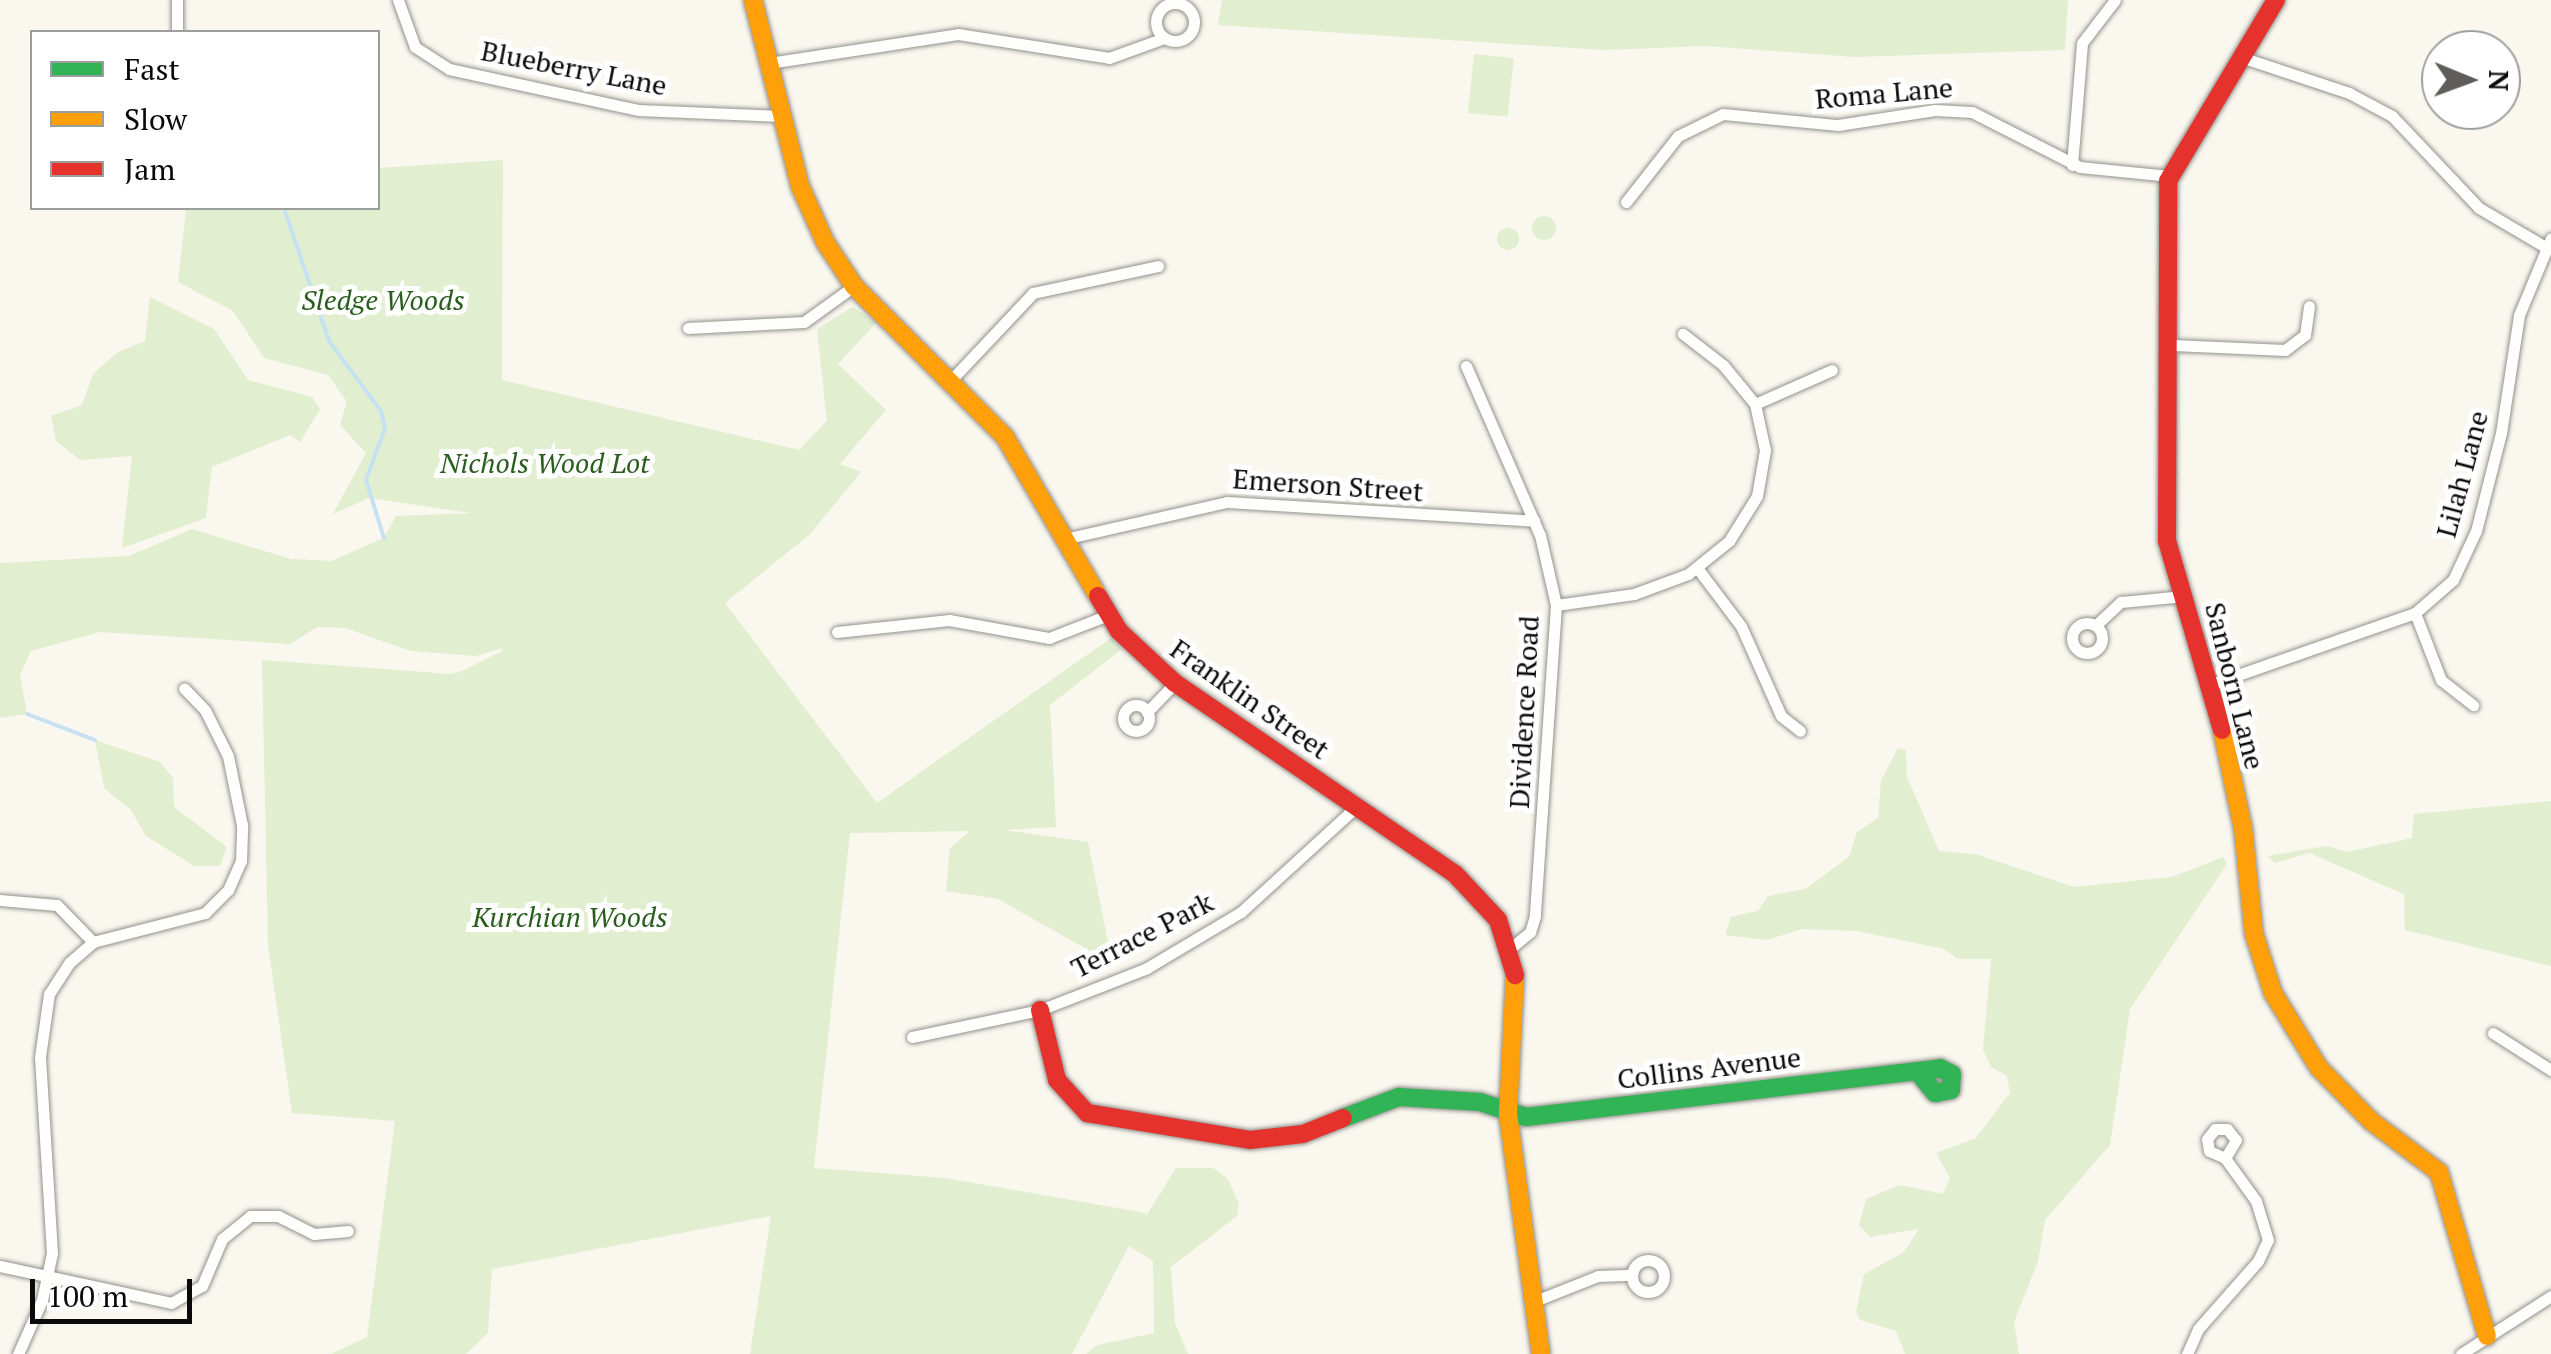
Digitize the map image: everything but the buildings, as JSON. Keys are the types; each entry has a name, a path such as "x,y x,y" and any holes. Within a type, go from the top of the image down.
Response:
{"street":[{"path":"177,0 177,30"},
{"name":"Blueberry Lane","path":"398,0 415,46 448,69 638,110 782,116"},
{"name":"Franklin Street","path":"753,0 811,215 854,286 952,379 1006,437 1108,615 1175,683 1468,885 1510,948 1516,993 1508,1114 1530,1304 1541,1354"},
{"path":"2072,164 2082,44 2115,0"},
{"path":"2170,176 2276,0"},
{"path":"769,63 958,34 1109,58 1164,38"},
{"path":"2241,57 2348,93 2392,116 2479,208 2549,243"},
{"name":"Roma Lane","path":"1626,202 1678,136 1723,114 1838,125 1935,110 1972,112 2006,124 2072,164 2170,176"},
{"name":"Sanborn Lane","path":"2170,176 2172,346 2167,530 2212,684 2243,828 2254,934 2273,993 2319,1068 2445,1181 2487,1336"},
{"name":"Lilah Lane","path":"2212,684 2415,613 2447,587 2469,550 2503,425 2516,326 2549,243"},
{"path":"952,379 1033,292 1062,281 1158,266"},
{"path":"688,328 804,322 854,286"},
{"path":"2172,346 2286,350 2304,338 2310,306"},
{"path":"1556,606 1643,592 1698,569 1736,532 1756,496 1765,450 1755,404 1723,364 1684,334"},
{"name":"Dividence Road","path":"1466,366 1534,521 1556,606 1535,916 1530,932 1510,948"},
{"path":"1755,404 1832,370"},
{"name":"Emerson Street","path":"1064,539 1227,502 1534,521"},
{"path":"1698,569 1743,631 1781,716 1800,732"},
{"path":"2096,626 2121,602 2184,596"},
{"path":"2415,613 2438,676 2472,705"},
{"path":"837,632 949,620 1048,638 1108,615"},
{"path":"1147,712 1175,683"},
{"path":"18,1354 48,1275 52,1226 42,1020 61,974 93,942 198,918 221,899 241,861 240,809 228,756 205,710 184,688"},
{"name":"Terrace Park","path":"912,1037 1040,1010 1147,968 1217,928 1357,806"},
{"path":"0,900 57,905 93,942"},
{"name":"Collins Avenue","path":"1040,1010 1061,1087 1081,1109 1108,1122 1264,1140 1302,1134 1399,1097 1480,1102 1508,1114 1545,1115 1918,1070"},
{"path":"2492,1033 2551,1070"},
{"path":"2187,1354 2198,1329 2260,1259 2268,1240 2266,1217 2224,1158"},
{"path":"0,1266 174,1302 202,1286 222,1239 246,1218 272,1215 314,1234 348,1231"},
{"path":"1530,1304 1594,1277 1632,1275"},
{"path":"2461,1354 2551,1296"}],"green space":[{"path":"1222,0 2068,0 2065,50 1855,57 1706,46 1605,50 1218,25"},
{"path":"1474,54 1514,58 1508,117 1468,113"},
{"name":"Kurchian Woods","path":"503,160 502,380 799,450 827,421 817,329 852,307 877,322 838,364 886,410 840,464 861,472 810,534 725,603 877,803 1111,638 1122,649 1050,705 1056,827 1003,830 1088,842 1109,947 1092,952 998,899 946,891 950,848 970,831 850,833 814,1168 945,1178 1146,1213 1144,1219 1176,1168 1213,1168 1228,1179 1239,1204 1237,1216 1171,1267 1175,1323 1188,1354 1086,1354 1097,1345 1154,1333 1153,1261 1129,1246 1072,1354 750,1354 771,1216 492,1269 488,1333 466,1354 331,1354 367,1337 395,1121 292,1113 268,945 262,660 451,674 502,648 476,656 411,651 345,628 317,627 290,644 100,632 31,651 20,675 27,714 0,718 0,563 129,556 192,529 291,559 331,561 384,538 396,516 471,513 369,498 333,514 366,453 340,425 347,402 328,375 264,358 233,311 178,282 186,210 380,210 380,168"},
{"path":"1544,216 1556,228 1544,240 1532,228"},
{"path":"1508,228 1516,231 1516,247 1508,250 1500,247 1497,239 1500,231"},
{"name":"Sledge Woods","path":"150,297 214,329 248,380 312,397 320,409 300,442 290,435 212,467 206,518 122,548 132,456 80,460 56,441 51,416 82,405 93,374 118,352 145,341"},
{"path":"95,740 160,762 173,778 174,807 227,847 220,866 194,866 146,836 131,810 104,788"},
{"path":"1898,748 1906,750 1907,777 1939,851 1975,854 2074,887 2172,877 2223,857 2227,864 2130,1009 2110,1145 2045,1220 2038,1261 2014,1322 2019,1354 1905,1354 1896,1331 1860,1320 1856,1312 1864,1274 1904,1252 1919,1229 1870,1237 1859,1225 1866,1199 1900,1185 1943,1194 1950,1178 1936,1153 1976,1138 2010,1093 2007,1076 1991,1067 1983,1050 1991,959 1958,959 1944,949 1858,931 1802,929 1767,940 1725,935 1731,917 1758,911 1768,896 1805,889 1849,857 1857,832 1878,818 1881,781"},
{"path":"2551,801 2551,966 2405,930 2404,894 2309,853 2275,863 2267,856 2326,846 2347,852 2412,838 2414,814"}],"waterway":[{"path":"285,210 329,341 381,411 385,428 366,480 384,538"},
{"path":"27,714 95,740"}],"traffic: fast":[{"path":"1343,1118 1399,1097 1480,1102 1526,1117 1940,1068 1952,1074 1951,1090 1935,1093 1917,1071"}],"traffic: slow":[{"path":"753,0 800,186 825,242 854,286 1005,437 1098,596"},
{"path":"2222,730 2243,828 2254,934 2273,993 2319,1068 2371,1121 2439,1172 2487,1336"},
{"path":"1515,975 1508,1114 1541,1354"}],"traffic: jam":[{"path":"2222,730 2167,541 2168,181 2276,0"},
{"path":"1098,596 1119,631 1175,683 1455,874 1498,920 1515,975"},
{"path":"1040,1010 1057,1080 1087,1113 1250,1140 1303,1134 1343,1118"}],"park label":[{"name":"Nichols Wood Lot","path":"545,463"}]}
